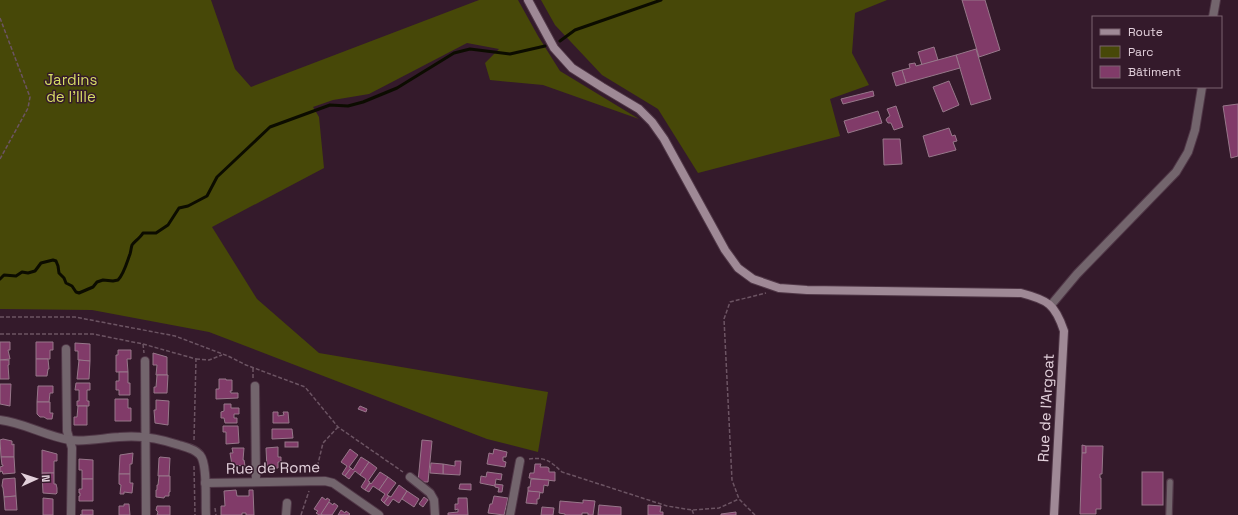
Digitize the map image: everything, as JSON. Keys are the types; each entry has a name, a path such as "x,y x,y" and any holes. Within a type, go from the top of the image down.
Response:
{"street":[{"path":"528,0 554,48 572,68 639,109 652,122 664,139 725,250 738,268 753,279 779,288 807,290 1021,292 1039,297 1051,305 1077,274 1176,172 1188,152 1195,130 1202,88"},
{"path":"1213,16 1216,0"},
{"name":"Rue de l'Argoat","path":"1051,305 1060,318 1064,331 1054,515"},
{"path":"66,349 67,432 72,448 71,515"},
{"path":"145,361 146,515"},
{"path":"255,386 256,482"},
{"path":"0,420 12,422 52,437 70,440 146,436 171,442 194,451 200,455 204,463 206,515"},
{"path":"510,515 520,461"},
{"path":"410,477 430,493 434,500 435,515"},
{"name":"Rue de Rome","path":"205,483 325,481 333,483 379,515"},
{"path":"286,515 288,503"}],"lane":[{"path":"1169,515 1170,482"}],"path":[{"path":"0,18 30,97 28,108 0,159"},
{"path":"755,515 738,499 732,480 724,319 730,302 757,296 779,288"},
{"path":"0,317 75,317 175,336 305,387 338,427 410,477"},
{"path":"0,334 93,334 143,344 196,358 209,360 222,355"},
{"path":"143,344 145,361"},
{"path":"195,515 194,451 196,358"},
{"path":"300,515 314,481 323,442 338,427"},
{"path":"520,461 540,458 552,464 562,472 667,506 692,510 719,508 738,499"},
{"path":"692,510 694,515"}],"green space":[{"name":"Jardins de l'Ille","path":"0,0 211,0 235,69 251,87 479,0 518,0 560,71 639,119 543,85 490,80 485,63 499,49 467,43 369,94 333,100 313,107 319,117 324,168 212,227 257,299 319,353 548,392 538,452 487,439 209,332 92,310 0,309"},
{"path":"541,0 887,0 855,13 852,53 869,85 830,99 840,136 698,173 658,109 602,75 555,25"}],"building":[{"path":"962,0 985,0 1000,50 979,57"},
{"path":"934,47 938,60 922,65 918,52"},
{"path":"976,49 991,99 971,105 956,55"},
{"path":"956,55 960,68 906,83 902,70 910,68 909,64 915,63 916,66"},
{"path":"902,70 906,83 896,86 892,73"},
{"path":"949,81 959,105 943,112 933,87"},
{"path":"873,91 874,96 843,104 841,99"},
{"path":"1238,104 1238,156 1231,158 1223,106"},
{"path":"896,106 903,127 894,130 891,123 888,123 886,120 890,116 887,109"},
{"path":"878,111 882,123 848,133 844,121"},
{"path":"949,128 952,136 955,135 957,141 953,142 956,150 929,157 923,136"},
{"path":"883,139 900,139 902,164 884,165"},
{"path":"0,342 10,342 10,350 8,350 10,359 0,360"},
{"path":"36,342 53,342 53,350 50,350 50,359 36,359"},
{"path":"75,343 90,344 90,361 78,360 78,351 75,351"},
{"path":"118,350 131,350 131,359 127,359 128,372 116,372 116,355 118,355"},
{"path":"153,353 167,357 167,375 156,375 157,365 153,365"},
{"path":"36,359 48,359 49,369 47,376 36,376"},
{"path":"0,360 9,360 9,379 0,379"},
{"path":"79,360 90,361 89,379 77,379"},
{"path":"119,372 128,372 130,395 119,395 119,390 116,390 116,381 119,381"},
{"path":"157,375 168,375 167,393 154,393"},
{"path":"219,379 232,380 232,391 230,391 231,393 238,393 238,398 216,399 216,389 219,389"},
{"path":"76,383 90,383 90,390 87,390 87,401 89,401 89,406 77,406 77,401 79,401 79,390 75,390"},
{"path":"0,384 11,384 10,406 0,404"},
{"path":"38,386 53,386 53,393 50,393 49,402 37,402"},
{"path":"115,399 128,399 128,408 131,408 131,421 115,421"},
{"path":"156,400 169,401 168,425 155,423 154,410 156,410"},
{"path":"37,402 50,402 50,413 53,413 52,419 40,417 37,414"},
{"path":"224,404 231,404 231,408 239,408 239,414 234,414 234,418 237,418 237,423 225,423 224,418 221,418 221,412 224,411"},
{"path":"78,406 87,406 87,425 74,425 74,417 77,417"},
{"path":"360,406 367,409 366,412 358,409"},
{"path":"273,412 278,412 278,416 284,415 283,412 288,412 289,423 273,423"},
{"path":"223,426 238,426 239,443 226,444 226,432 223,432"},
{"path":"272,429 292,429 293,438 272,439"},
{"path":"3,439 12,441 12,445 14,444 14,457 1,457 0,440"},
{"path":"422,440 432,441 428,482 418,482"},
{"path":"285,442 298,442 298,447 285,447"},
{"path":"1082,445 1086,446 1086,453 1082,453"},
{"path":"1086,446 1103,446 1102,474 1100,474 1101,509 1096,509 1096,514 1080,514 1082,453 1086,453"},
{"path":"278,447 278,457 281,457 281,462 278,462 278,468 267,468 266,448"},
{"path":"232,448 244,448 243,460 245,466 232,465 230,453 233,453"},
{"path":"350,449 358,455 349,467 351,468 345,476 342,474 347,466 341,462"},
{"path":"494,449 507,452 506,457 503,457 503,461 506,462 505,467 487,464 489,453 493,454"},
{"path":"42,450 57,454 57,461 54,461 54,473 42,473"},
{"path":"133,453 132,464 130,464 130,474 119,474 120,455"},
{"path":"1,457 14,457 15,473 3,474 2,471 0,472 0,467 3,466"},
{"path":"160,457 170,458 169,476 158,476"},
{"path":"361,457 369,462 360,475 355,471 349,479 345,476 351,468 353,470"},
{"path":"79,459 93,460 93,479 82,479 82,470 79,470"},
{"path":"455,461 461,461 460,475 443,474 443,464 455,466"},
{"path":"369,462 377,468 368,481 370,482 365,490 361,487 366,479 360,475"},
{"path":"431,463 443,464 443,474 430,473"},
{"path":"535,464 541,464 540,467 549,468 549,472 555,472 555,481 529,478 530,473 534,473"},
{"path":"380,472 388,477 379,490 373,486 369,492 365,490 370,483 371,484"},
{"path":"487,472 502,474 501,480 496,479 495,486 480,483 481,476 486,477"},
{"path":"1142,472 1163,472 1163,505 1142,505"},
{"path":"42,473 54,473 54,484 56,484 57,488 56,494 43,493"},
{"path":"119,474 130,474 130,483 133,483 132,493 124,492 124,494 120,494 121,485 119,484"},
{"path":"159,476 170,476 169,496 165,496 164,498 156,497"},
{"path":"388,477 396,483 387,495 389,496 384,503 381,500 385,494 379,490"},
{"path":"15,478 16,496 4,497 2,486 3,479"},
{"path":"82,479 93,479 93,501 79,501 79,489 82,489"},
{"path":"531,479 549,480 548,486 544,485 543,493 528,491"},
{"path":"460,484 471,484 471,490 459,489"},
{"path":"495,484 503,485 502,492 498,492 499,488 495,487"},
{"path":"399,485 407,491 399,503 393,499 388,506 384,503 389,496 391,497"},
{"path":"236,490 237,496 249,496 249,490 253,490 254,515 246,515 246,513 242,513 242,515 221,515 221,506 225,506 224,491"},
{"path":"407,491 419,499 414,507 402,499"},
{"path":"528,491 540,492 539,499 537,499 537,504 526,503"},
{"path":"16,496 17,510 5,510 4,497"},
{"path":"494,496 508,498 504,515 488,513"},
{"path":"322,497 326,500 327,498 330,500 321,515 319,515 316,513 318,511 314,509"},
{"path":"424,497 428,500 423,507 419,504"},
{"path":"43,498 53,499 53,515 43,515"},
{"path":"458,498 467,498 468,515 448,515 448,513 458,512 458,509 455,510 455,504 458,504"},
{"path":"583,500 595,501 593,515 588,515 588,513 582,513 582,515 565,515 559,513 560,501 583,503"},
{"path":"329,502 338,506 332,515 321,514"},
{"path":"124,504 129,504 130,515 119,515 119,506 124,506"},
{"path":"599,505 621,507 621,515 598,515"},
{"path":"648,505 661,506 660,512 663,512 663,515 648,515"},
{"path":"157,506 170,506 170,515 157,515"},
{"path":"542,507 554,508 553,515 541,515"},
{"path":"82,510 93,510 93,515 82,515"},
{"path":"341,510 345,513 346,511 350,514 338,515"},
{"path":"736,512 736,515 721,515 721,514"}],"waterway":[{"path":"560,41 575,30 661,0"},
{"path":"0,279 4,275 16,276 22,272 28,273 35,271 41,263 53,260 56,261 59,273 64,278 66,283 72,286 76,292 79,293 93,287 97,282 103,280 118,280 125,268 132,245 143,233 156,233 168,225 179,208 188,206 207,196 217,177 270,127 330,105 348,106 363,102 397,88 454,53 470,49 510,54 545,46"}]}
